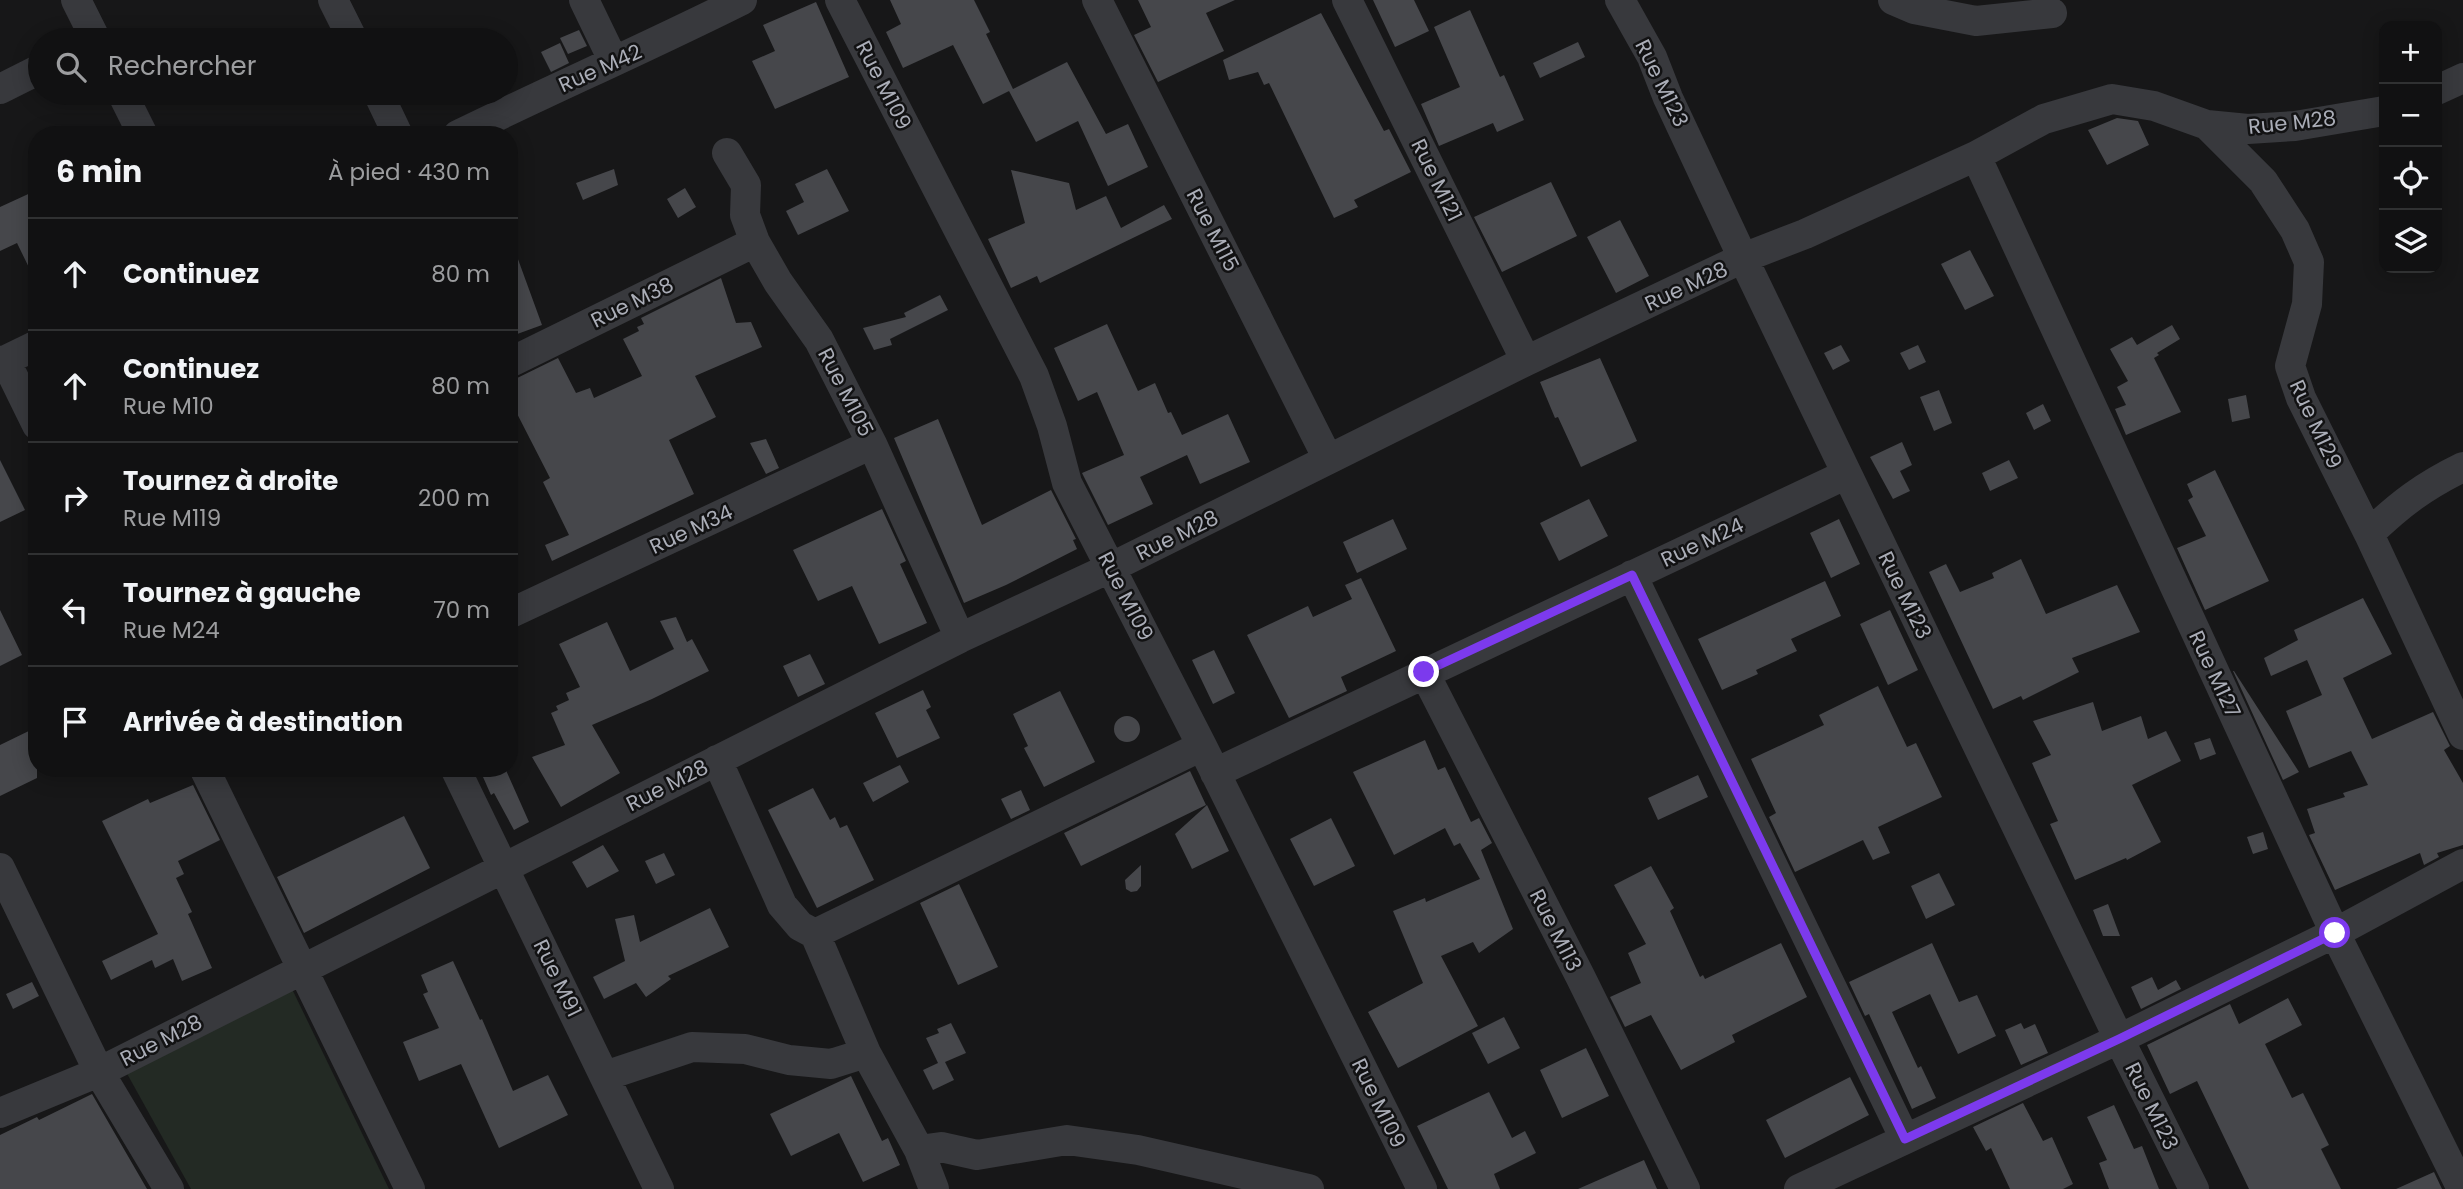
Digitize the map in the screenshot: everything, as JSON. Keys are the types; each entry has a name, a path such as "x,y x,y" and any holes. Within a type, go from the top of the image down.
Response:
{"street":[{"path":"76,0 90,28"},
{"path":"333,0 347,28"},
{"path":"584,0 613,60"},
{"name":"Rue M42","path":"477,126 613,60 646,48 742,0"},
{"name":"Rue M109","path":"840,0 1034,376 1052,426 1067,483 1202,746 1422,1189"},
{"name":"Rue M115","path":"1097,0 1328,459"},
{"name":"Rue M121","path":"1347,0 1526,361"},
{"name":"Rue M123","path":"1620,0 1652,57 1743,258 2119,1039 2194,1189"},
{"path":"1893,0 1914,9 1976,21 2052,13"},
{"path":"0,89 28,75"},
{"path":"2442,88 2463,78"},
{"name":"Rue M28","path":"0,1113 99,1072 960,638 1112,568 1526,361 1743,258 1805,234 1976,156 2044,119 2112,99 2154,106 2207,125 2248,129 2295,127 2379,112"},
{"path":"128,105 138,126"},
{"path":"384,105 394,126"},
{"name":"Rue M129","path":"2207,125 2263,181 2295,230 2309,262 2307,304 2290,366 2301,398 2369,534 2463,735"},
{"name":"Rue M105","path":"727,153 746,185 745,215 755,242 778,282 819,340 872,444 960,638"},
{"name":"Rue M127","path":"1976,156 2335,933 2462,1189"},
{"name":"Rue M38","path":"518,359 755,242"},
{"path":"28,350 3,362 28,408"},
{"name":"Rue M34","path":"518,610 872,444"},
{"path":"2369,534 2395,508 2429,484 2463,467"},
{"name":"Rue M24","path":"1215,773 1847,474"},
{"path":"1632,575 1905,1139"},
{"name":"Rue M113","path":"1424,672 1586,988 1685,1189"},
{"path":"815,934 1202,746"},
{"path":"717,760 782,905 800,926 815,934 866,1053 919,1150 934,1189"},
{"path":"208,777 410,1189"},
{"name":"Rue M91","path":"460,777 659,1189"},
{"path":"1799,1189 2119,1039 2335,933 2463,864"},
{"path":"0,868 99,1072 169,1189"},
{"path":"605,1076 692,1046 745,1049 789,1060 831,1064 866,1053"},
{"path":"919,1150 941,1147 977,1155 1067,1140 1139,1150 1309,1189"}],"shaded area":[{"path":"292,989 389,1189 191,1189 125,1070"}],"building":[{"path":"890,0 974,0 990,32 986,34 1013,89 983,104 953,45 903,68 886,32 901,24"},
{"path":"1138,0 1235,0 1206,13 1224,51 1158,82 1134,35 1151,27"},
{"path":"1373,0 1414,0 1429,31 1395,47"},
{"path":"816,2 849,77 775,109 752,61 775,51 763,25"},
{"path":"1470,10 1500,77 1504,75 1524,120 1497,132 1493,123 1439,146 1421,104 1460,87 1434,27"},
{"path":"1321,13 1384,131 1389,129 1411,172 1354,200 1358,207 1334,218 1269,83 1264,85 1258,72 1229,80 1223,60"},
{"path":"579,30 587,46 568,54 560,38"},
{"path":"1578,42 1585,57 1540,78 1533,63"},
{"path":"560,43 569,63 551,72 541,52"},
{"path":"1067,62 1106,134 1128,124 1148,167 1108,186 1078,121 1036,142 1009,91"},
{"path":"2117,118 2138,121 2149,145 2107,165 2088,130"},
{"path":"614,169 618,185 583,200 576,183"},
{"path":"827,169 849,211 798,235 786,211 804,202 795,184"},
{"path":"1011,170 1069,183 1076,210 1106,196 1121,228 1164,205 1172,219 1040,283 1037,276 1011,288 988,239 1025,223"},
{"path":"1551,182 1577,236 1502,272 1474,217"},
{"path":"685,188 696,207 678,218 667,199"},
{"path":"28,194 28,266 17,243 0,251 0,207"},
{"path":"1620,220 1649,276 1616,293 1587,237"},
{"path":"1970,250 1994,296 1965,310 1941,264"},
{"path":"518,259 542,325 518,334"},
{"path":"721,278 736,323 751,322 762,347 695,376 716,417 669,440 694,494 552,561 545,545 569,535 543,482 550,478 518,416 518,378 558,358 576,393 590,388 594,398 642,376 623,339 639,331 637,327 644,324 641,318"},
{"path":"940,295 948,310 890,339 892,345 874,350 863,328 906,317 904,313"},
{"path":"1107,324 1138,391 1155,383 1168,413 1171,412 1182,435 1228,414 1250,462 1200,484 1187,455 1140,477 1153,504 1108,525 1082,473 1124,455 1097,392 1078,401 1054,348"},
{"path":"2172,325 2180,339 2157,353 2159,355 2154,358 2181,412 2126,435 2115,409 2126,405 2117,387 2128,381 2110,349 2132,337 2137,345"},
{"path":"1841,345 1850,361 1833,370 1824,353"},
{"path":"1918,345 1926,362 1909,370 1900,353"},
{"path":"1600,358 1637,441 1581,467 1558,417 1555,418 1540,382"},
{"path":"1939,390 1952,423 1934,431 1920,397"},
{"path":"2246,395 2250,418 2232,422 2228,399"},
{"path":"2043,404 2051,421 2034,430 2026,413"},
{"path":"938,419 982,525 1051,490 1076,539 1073,540 1077,549 964,603 894,438"},
{"path":"766,439 779,468 766,474 750,443"},
{"path":"1902,442 1912,465 1900,471 1910,491 1893,499 1870,457"},
{"path":"0,460 25,510 0,522"},
{"path":"2009,460 2018,478 1990,491 1982,473"},
{"path":"2215,470 2269,581 2205,610 2177,548 2206,536 2188,500 2193,497 2187,484"},
{"path":"1589,499 1608,536 1559,561 1540,523"},
{"path":"882,509 906,561 900,564 927,623 879,644 852,586 818,601 793,550"},
{"path":"1393,519 1407,549 1357,573 1343,542"},
{"path":"1839,519 1860,564 1831,578 1810,533"},
{"path":"2021,559 2046,614 2117,585 2140,632 2072,658 2079,672 2023,700 2021,696 1993,709 1929,572 1946,564 1960,592 1994,578 1992,573"},
{"path":"1361,578 1396,651 1341,677 1347,691 1289,718 1247,635 1308,606 1313,617 1352,599 1345,585"},
{"path":"1825,581 1841,616 1791,639 1797,651 1756,670 1758,674 1722,690 1698,639"},
{"path":"2363,598 2392,654 2343,678 2372,739 2433,712 2450,746 2444,750 2463,783 2463,845 2437,853 2439,857 2424,865 2420,853 2335,890 2309,835 2315,833 2307,809 2345,797 2343,793 2368,785 2351,751 2309,768 2286,711 2322,695 2307,660 2271,676 2264,658 2298,640 2294,630"},
{"path":"0,610 22,655 0,666"},
{"path":"1890,610 1918,670 1888,685 1860,624"},
{"path":"676,617 687,642 692,639 709,671 592,725 620,773 561,807 532,757 565,745 551,713 558,710 556,706 569,700 566,693 580,687 559,644 607,622 630,671 674,649 660,621"},
{"path":"1214,650 1235,693 1213,704 1192,660"},
{"path":"810,654 825,684 798,697 783,666"},
{"path":"2234,671 2299,772 2283,780"},
{"path":"1878,686 1907,747 1916,743 1942,797 1878,827 1890,853 1873,860 1863,840 1795,872 1769,817 1776,813 1751,759 1824,725 1819,715"},
{"path":"923,690 931,707 926,710 940,738 897,758 875,713"},
{"path":"1060,691 1095,762 1044,787 1024,748 1028,746 1013,714"},
{"path":"2093,702 2102,731 2141,716 2148,739 2166,731 2181,761 2132,785 2161,842 2127,860 2126,858 2075,880 2050,824 2058,821 2032,763 2051,755 2033,721"},
{"path":"1127,716 1136,720 1140,729 1136,738 1127,742 1118,738 1114,729 1118,720"},
{"path":"28,731 28,777 37,778 0,796 0,745"},
{"path":"2210,738 2216,754 2200,760 2194,743"},
{"path":"1425,740 1438,770 1445,767 1471,822 1479,818 1492,843 1481,850 1513,929 1479,953 1473,942 1441,956 1478,1026 1398,1068 1368,1012 1423,983 1393,911 1425,898 1426,902 1480,879 1460,843 1454,846 1445,828 1394,855 1353,772"},
{"path":"900,765 909,782 873,802 863,783"},
{"path":"1190,771 1206,805 1081,866 1064,833"},
{"path":"1698,775 1708,797 1658,820 1648,798"},
{"path":"483,777 509,777 529,822 514,830 494,793 491,795"},
{"path":"193,785 220,840 178,861 184,874 176,878 192,912 188,914 212,968 182,981 173,959 155,968 152,960 111,980 102,961 158,934 102,821 148,799 150,803"},
{"path":"813,788 830,820 835,817 840,828 847,825 874,880 817,908 768,810"},
{"path":"1021,790 1030,810 1011,819 1001,799"},
{"path":"1207,805 1229,851 1192,869 1175,834"},
{"path":"404,816 430,868 304,933 277,877"},
{"path":"1331,818 1355,866 1314,886 1290,839"},
{"path":"2263,832 2268,849 2253,854 2247,837"},
{"path":"603,845 619,871 587,888 572,862"},
{"path":"664,853 675,875 656,884 645,861"},
{"path":"1141,865 1141,886 1137,891 1131,892 1126,889 1125,880"},
{"path":"1651,866 1674,908 1670,911 1700,977 1703,975 1705,979 1781,943 1807,997 1732,1035 1735,1042 1681,1070 1651,1015 1625,1027 1610,997 1641,983 1628,953 1646,944 1614,885"},
{"path":"1939,873 1955,905 1926,919 1911,886"},
{"path":"959,884 998,967 958,985 920,903"},
{"path":"2108,904 2120,936 2103,936 2093,910"},
{"path":"710,908 729,947 668,976 671,979 646,997 636,983 604,999 593,977 625,961 615,919 634,915 640,942"},
{"path":"1932,943 1959,1002 1977,995 1996,1036 1958,1054 1930,994 1892,1012 1918,1068 1921,1066 1936,1098 1912,1109 1869,1014 1865,1016 1849,982"},
{"path":"453,961 513,1091 548,1075 568,1115 499,1148 461,1064 419,1081 403,1042 439,1028 423,994 428,992 421,975"},
{"path":"2152,977 2158,990 2176,980 2181,989 2141,1009 2131,987"},
{"path":"32,982 39,996 13,1009 6,994"},
{"path":"2288,998 2302,1025 2265,1044 2292,1098 2303,1093 2329,1145 2321,1149 2341,1189 2249,1189 2197,1081 2170,1094 2147,1045 2230,1004 2239,1024"},
{"path":"1504,1017 1520,1048 1488,1064 1472,1033"},
{"path":"951,1023 966,1053 945,1062 954,1080 933,1090 923,1070 938,1063 926,1038 939,1033 937,1029"},
{"path":"2021,1023 2024,1029 2035,1024 2048,1053 2021,1065 2005,1030"},
{"path":"1586,1048 1609,1096 1562,1118 1540,1070"},
{"path":"851,1076 882,1141 888,1138 900,1165 863,1182 839,1133 791,1156 770,1114"},
{"path":"1850,1077 1869,1115 1785,1158 1766,1120"},
{"path":"1489,1092 1512,1138 1525,1131 1536,1153 1494,1174 1500,1189 1448,1189 1417,1126"},
{"path":"92,1094 147,1189 0,1189 0,1135 37,1117 39,1120"},
{"path":"2023,1103 2043,1141 2052,1137 2073,1184 2063,1189 2010,1189 1991,1148 1986,1151 1973,1127"},
{"path":"2114,1105 2134,1149 2142,1146 2159,1189 2109,1189 2099,1163 2107,1160 2087,1117"},
{"path":"1644,1160 1657,1189 1578,1189"},
{"path":"2434,1172 2442,1189 2396,1189"}],"route":[{"path":"1424,672 1632,575 1905,1139 2119,1039 2335,933"}]}
